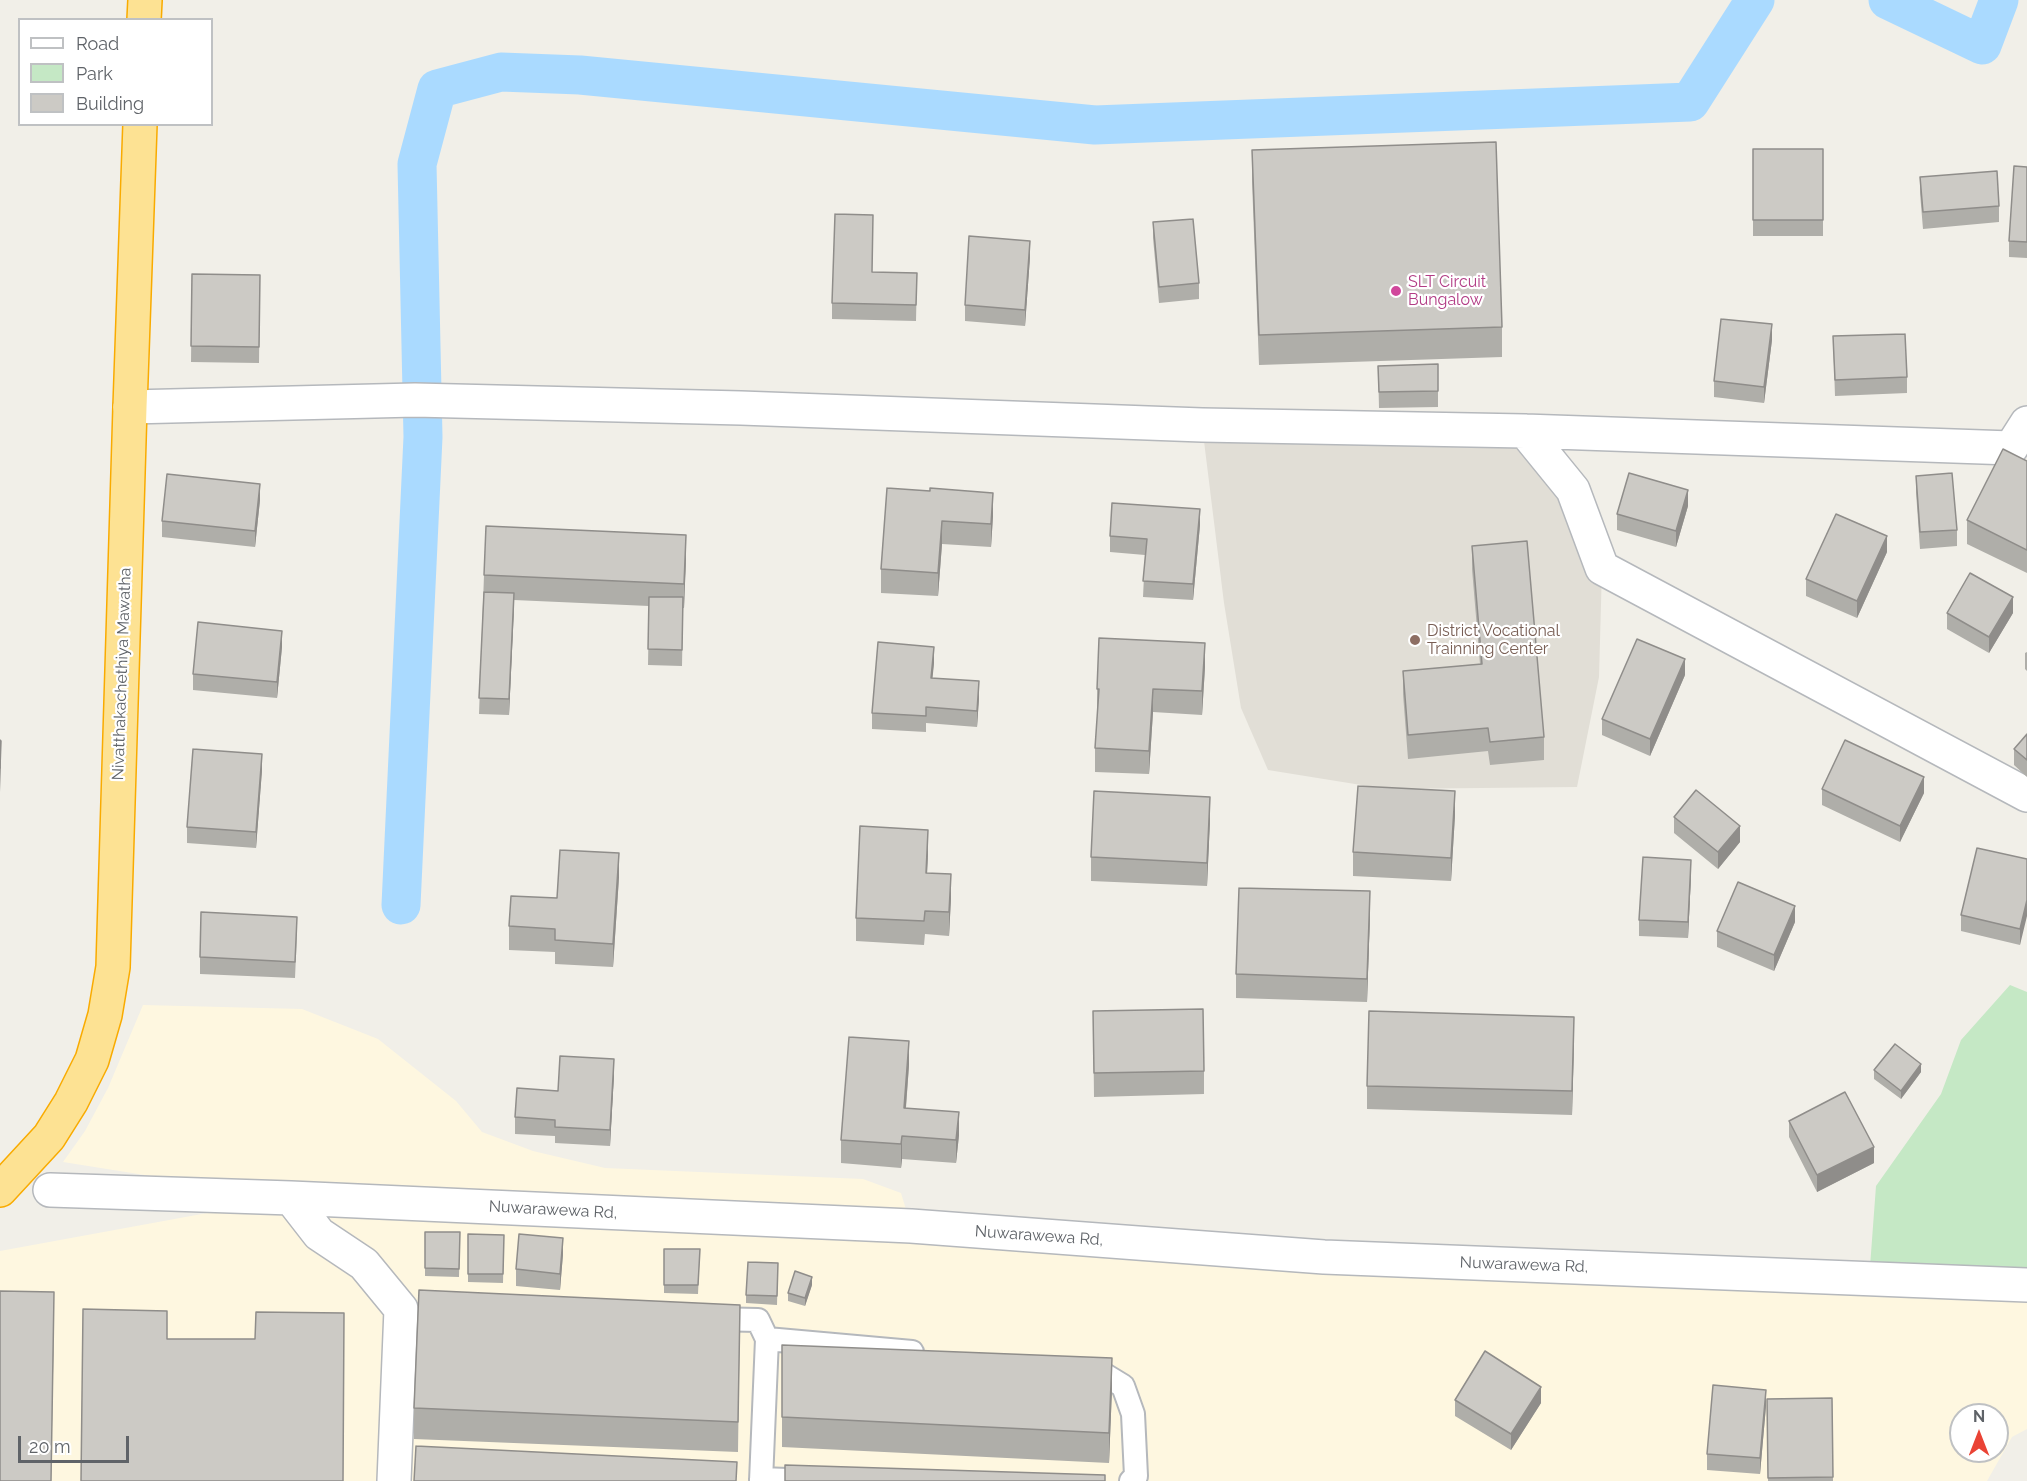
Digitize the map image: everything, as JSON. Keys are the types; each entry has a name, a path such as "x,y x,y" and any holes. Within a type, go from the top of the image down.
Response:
{"highway":[{"path":"144,18 145,0"},
{"name":"Nivatthakachethiya Mawatha","path":"0,1190 49,1137 71,1102 92,1060 105,1015 113,968 140,126"}],"street":[{"path":"130,408 415,400 765,409 1202,425 1525,431 2011,448 2027,423"},
{"path":"1525,431 1574,490 1602,568 2027,795"},
{"name":"Nuwarawewa Rd,","path":"50,1190 291,1198 911,1226 1336,1257 2027,1285"},
{"path":"291,1198 319,1234 364,1264 413,1309 394,1481"}],"lane":[{"path":"687,1318 758,1320 767,1339 761,1480 814,1481"},
{"path":"767,1339 929,1354"},
{"path":"1066,1367 1100,1372 1123,1386 1132,1414 1136,1476 1131,1481"}],"shaded area":[{"name":"District Vocational Trainning Center","path":"1202,425 1525,431 1602,568 1599,677 1577,787 1386,789 1268,770 1241,708 1224,603"},
{"path":"143,1005 302,1009 378,1039 456,1101 482,1132 533,1151 605,1168 863,1179 901,1193 911,1226 2027,1285 2027,1429 2012,1437 2009,1442 2009,1403 1949,1403 1949,1463 1997,1463 1987,1481 0,1481 0,1251 289,1198 63,1162 85,1131 108,1088"}],"green space":[{"path":"2010,985 2027,992 2027,1285 1869,1280 1876,1186 1941,1094 1961,1040"}],"building":[{"path":"1496,142 1502,327 1259,335 1252,150"},
{"path":"1753,149 1823,149 1823,220 1753,220"},
{"path":"2014,166 2027,167 2027,242 2009,241"},
{"path":"1997,171 1999,206 1923,212 1920,177"},
{"path":"835,214 873,215 872,272 917,273 916,305 832,303"},
{"path":"1193,219 1199,283 1159,287 1153,222"},
{"path":"969,236 1030,241 1025,310 965,305"},
{"path":"192,274 260,275 259,347 191,346"},
{"path":"1721,319 1772,324 1764,387 1714,381"},
{"path":"1905,334 1907,377 1835,380 1833,336"},
{"path":"1438,364 1438,391 1379,392 1378,366"},
{"path":"2003,449 2027,461 2027,550 1967,520"},
{"path":"1629,473 1688,490 1676,531 1617,514"},
{"path":"1952,473 1957,530 1920,532 1916,476"},
{"path":"167,474 260,484 255,531 162,521"},
{"path":"887,488 930,491 930,488 993,493 991,524 942,521 938,573 881,569"},
{"path":"1112,503 1200,509 1193,584 1143,581 1147,539 1110,536"},
{"path":"1836,514 1887,536 1857,601 1806,579"},
{"path":"486,526 686,535 684,584 484,575"},
{"path":"1527,541 1544,737 1490,742 1488,728 1408,735 1403,671 1482,664 1472,546"},
{"path":"1970,573 2013,597 1989,637 1947,613"},
{"path":"484,592 514,593 509,699 479,698"},
{"path":"649,597 683,597 682,650 648,649"},
{"path":"198,622 282,631 277,682 193,674"},
{"path":"1099,638 1205,643 1202,691 1153,689 1149,751 1095,748 1099,689 1097,689"},
{"path":"1637,639 1685,659 1650,739 1602,719"},
{"path":"878,642 934,647 931,678 979,681 977,711 926,707 926,716 872,713"},
{"path":"2027,734 2027,760 2014,749"},
{"path":"1845,740 1924,777 1900,826 1822,789"},
{"path":"193,749 262,754 256,832 187,827"},
{"path":"1358,786 1455,791 1451,858 1353,852"},
{"path":"1696,790 1740,826 1718,852 1674,817"},
{"path":"1094,791 1210,797 1207,863 1091,857"},
{"path":"860,826 928,830 926,873 951,874 949,912 925,911 924,921 856,918"},
{"path":"1977,848 2027,859 2027,900 2020,929 1961,915"},
{"path":"560,850 619,853 613,944 555,940 555,929 509,926 511,896 557,898"},
{"path":"1643,857 1691,860 1688,922 1639,920"},
{"path":"1738,882 1795,906 1774,955 1717,931"},
{"path":"1239,888 1370,891 1367,979 1236,974"},
{"path":"201,912 297,917 295,962 200,957"},
{"path":"1203,1009 1204,1071 1094,1073 1093,1011"},
{"path":"1369,1011 1574,1017 1572,1091 1367,1086"},
{"path":"849,1037 909,1041 904,1108 959,1112 956,1140 902,1136 901,1144 841,1140"},
{"path":"1895,1044 1921,1064 1901,1091 1874,1070"},
{"path":"560,1056 614,1059 610,1130 555,1127 555,1120 515,1117 517,1088 558,1091"},
{"path":"1845,1092 1874,1147 1817,1175 1789,1121"},
{"path":"425,1232 460,1232 459,1269 425,1268"},
{"path":"468,1234 504,1235 503,1274 468,1274"},
{"path":"519,1234 563,1238 560,1274 516,1269"},
{"path":"664,1249 700,1249 698,1285 664,1285"},
{"path":"748,1262 778,1263 777,1296 746,1295"},
{"path":"795,1271 812,1277 805,1298 788,1293"},
{"path":"419,1290 740,1305 738,1422 414,1408"},
{"path":"0,1291 54,1292 51,1481 0,1481"},
{"path":"83,1309 167,1311 167,1339 255,1339 256,1312 344,1313 343,1481 81,1481"},
{"path":"782,1345 1112,1358 1109,1433 782,1417"},
{"path":"1485,1351 1541,1387 1511,1434 1455,1400"},
{"path":"1713,1385 1766,1390 1760,1458 1707,1454"},
{"path":"1832,1398 1833,1477 1768,1478 1767,1399"},
{"path":"416,1446 737,1462 736,1481 414,1481"},
{"path":"785,1465 1105,1475 1105,1481 785,1481"}],"waterway":[{"path":"401,905 423,437 417,164 437,89 501,72 580,75 1095,125 1690,102 1755,0"},
{"path":"1888,0 1982,45 1999,0"}],"place":[{"name":"SLT Circuit Bungalow","path":"1396,291"},
{"name":"District Vocational Trainning Center","path":"1415,640"}]}
